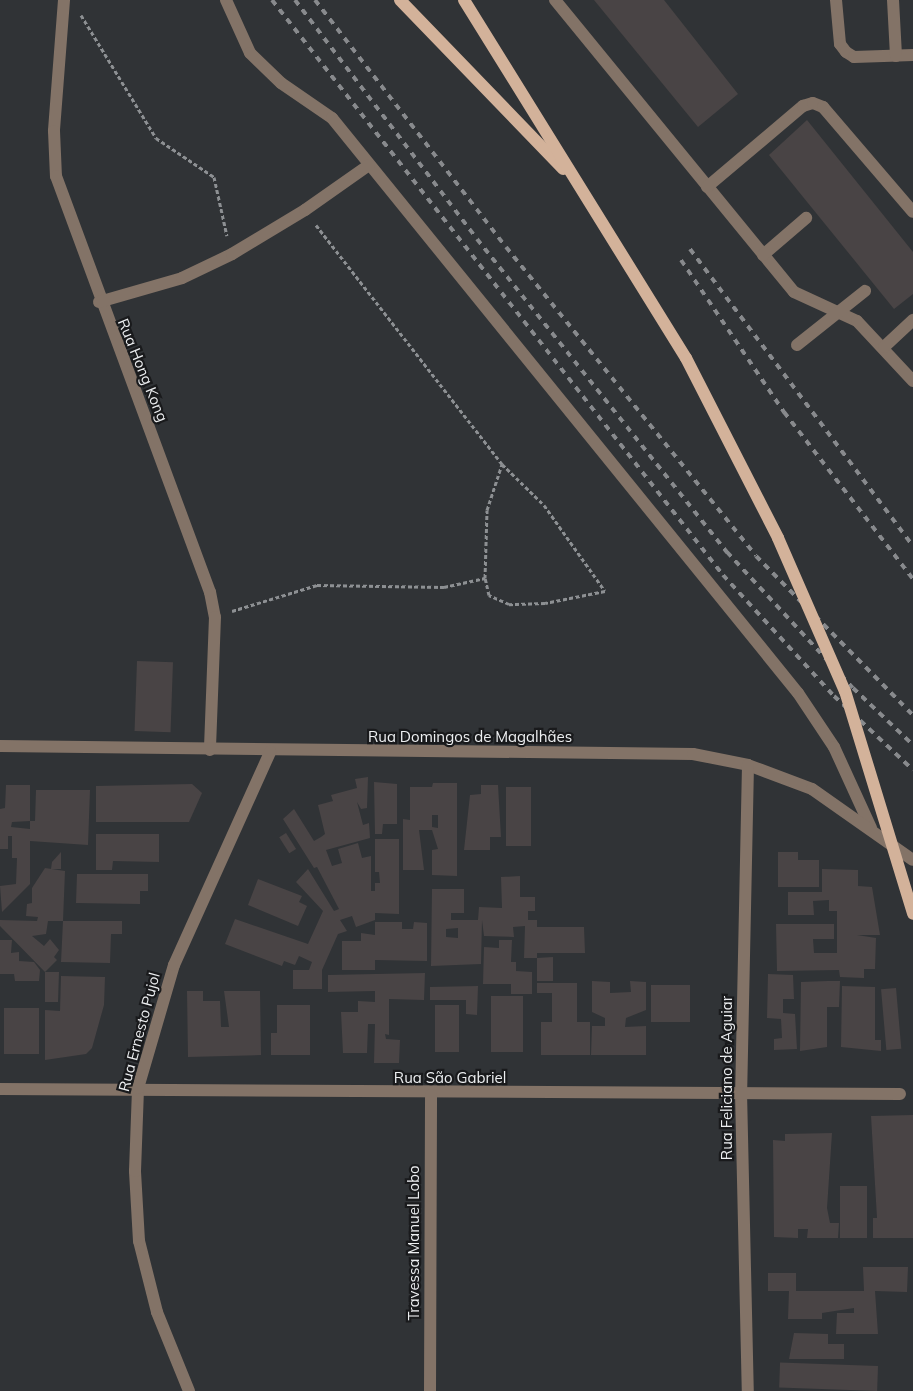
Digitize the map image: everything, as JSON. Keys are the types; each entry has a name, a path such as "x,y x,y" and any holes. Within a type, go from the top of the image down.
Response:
{"main road":[{"path":"400,0 576,181"},
{"path":"464,0 576,181 611,233 686,358 778,538 845,691 913,914"}],"street":[{"name":"Rua Hong Kong","path":"64,0 54,131 56,176 99,302 200,560 215,617 210,750"},
{"path":"226,0 250,54 281,83 332,118 368,165 798,693 834,747 871,828"},
{"path":"555,0 763,255 806,302 842,312 884,347 913,381"},
{"path":"836,0 840,44 846,52 854,57 913,55"},
{"path":"892,0 896,56"},
{"path":"707,187 803,106 813,103 823,107 913,212"},
{"path":"99,302 182,278 232,254 305,210 368,165"},
{"path":"763,255 806,218"},
{"path":"798,346 842,312 865,291"},
{"path":"884,347 913,320"},
{"name":"Rua Domingos de Magalhães","path":"0,746 270,752 694,754 748,765 812,789 871,828 913,860"},
{"name":"Rua Ernesto Pujol","path":"190,1391 157,1312 139,1241 134,1171 138,1088 174,965 270,752"},
{"name":"Rua Feliciano de Aguiar","path":"748,765 741,1092 748,1391"},
{"name":"Rua São Gabriel","path":"0,1089 138,1088 431,1095 741,1092 900,1094"},
{"name":"Travessa Manuel Lobo","path":"430,1391 431,1095"}],"path":[{"path":"77,8 156,138 214,176 232,254"},
{"path":"305,210 502,464 544,505 605,591 545,603 509,604 490,595 485,578 487,510 502,464"},
{"path":"215,617 318,586 444,587 485,578"}],"building":[{"path":"594,0 664,0 738,94 698,127"},
{"path":"807,120 913,252 913,294 894,309 769,155"},
{"path":"137,661 173,662 171,732 135,731"},
{"path":"368,777 367,808 361,809 357,802 363,825 369,823 370,838 326,850 332,866 342,863 338,849 358,843 362,858 371,856 371,891 375,891 375,883 380,883 379,872 375,872 375,839 399,839 399,914 375,913 375,920 356,927 352,916 340,920 347,931 338,934 322,970 322,989 293,989 293,970 309,970 312,962 299,956 295,965 284,961 282,966 225,944 235,919 308,944 323,911 296,882 308,869 334,911 339,909 317,867 314,868 283,819 294,809 314,841 325,834 318,805 333,801 331,795 357,788 355,779"},
{"path":"374,782 397,784 397,824 383,824 382,834 375,834"},
{"path":"433,783 457,783 457,876 432,875 432,850 438,849 432,830 419,830 424,870 403,870 403,819 410,820 410,787 432,787","holes":["432,815 438,815 438,828 432,827"]},
{"path":"192,784 202,793 189,822 96,822 96,786"},
{"path":"6,785 30,785 30,821 35,821 36,790 90,790 88,845 30,841 30,884 2,912 0,886 16,884 17,858 12,858 12,836 8,836 8,849 0,849 0,809 5,808","holes":["30,821 30,829 11,827 12,822"]},
{"path":"481,785 498,785 501,837 490,837 490,850 464,850 470,795 481,794"},
{"path":"506,787 531,787 531,846 506,846"},
{"path":"286,833 296,849 289,853 279,837"},
{"path":"96,834 159,834 159,862 113,861 112,870 96,870"},
{"path":"61,852 61,869 51,869 52,862"},
{"path":"778,852 798,852 798,860 819,860 819,887 778,887"},
{"path":"45,868 65,871 63,921 48,921 46,934 32,936 44,946 50,939 59,950 54,957 57,960 45,972 0,926 0,920 37,921 38,917 26,916 27,904 32,903 32,888"},
{"path":"822,869 858,870 858,886 872,887 880,935 857,935 876,938 875,969 864,969 864,978 840,977 839,970 777,971 776,924 834,924 834,939 813,939 814,953 837,953 837,911 829,911 829,900 813,901 814,915 788,915 788,892 822,892"},
{"path":"77,874 148,874 148,891 140,891 140,904 76,903"},
{"path":"520,876 520,897 535,897 535,911 528,911 528,920 537,920 537,927 584,927 585,953 537,953 537,958 524,958 525,926 513,927 514,937 484,936 482,920 481,964 431,966 432,889 464,889 464,913 451,913 451,920 478,920 479,907 502,908 501,877","holes":["458,928 458,938 446,937 446,929"]},
{"path":"258,879 302,896 299,902 307,906 298,926 248,905"},
{"path":"63,921 122,921 122,934 111,934 110,963 61,962"},
{"path":"375,922 402,922 402,929 413,929 414,922 427,923 427,961 375,960 375,970 342,970 342,941 361,941 361,933 375,935"},
{"path":"0,940 12,940 11,953 19,952 19,961 34,962 40,970 39,981 15,981 14,974 0,974"},
{"path":"499,940 512,940 511,962 516,962 516,971 532,972 532,994 511,994 511,984 483,984 484,947 499,948"},
{"path":"553,957 553,981 537,981 537,958"},
{"path":"45,972 59,972 58,1002 45,1002"},
{"path":"425,973 424,1000 389,999 389,1035 385,1034 386,1039 400,1040 399,1063 374,1063 375,1024 368,1024 367,1053 343,1053 341,1012 358,1012 358,1001 375,1002 375,991 328,992 328,975"},
{"path":"768,974 793,975 794,999 783,999 783,1013 795,1014 797,1049 774,1050 774,1039 782,1038 781,1019 767,1018"},
{"path":"61,976 105,977 104,1005 92,1048 86,1054 45,1060 45,1010 60,1011"},
{"path":"592,981 610,982 610,993 631,992 630,981 646,982 646,1010 626,1018 625,1027 646,1026 646,1055 591,1055 592,1026 605,1026 605,1018 592,1012"},
{"path":"840,981 839,1007 827,1007 827,1047 800,1051 801,982"},
{"path":"537,983 577,983 577,1022 590,1022 590,1055 541,1055 541,1022 552,1022 552,993 537,993"},
{"path":"651,985 690,985 690,1022 651,1022"},
{"path":"478,986 477,1015 466,1014 466,1000 430,1000 430,987"},
{"path":"842,986 875,987 875,1040 881,1040 881,1051 841,1047"},
{"path":"896,988 901,1049 886,1050 881,989"},
{"path":"187,991 203,991 203,1001 220,1001 221,1027 229,1027 224,991 260,991 261,1055 188,1057"},
{"path":"491,996 523,996 523,1052 491,1052"},
{"path":"277,1005 310,1005 310,1055 271,1055 271,1033 277,1033"},
{"path":"435,1005 459,1005 459,1052 435,1052"},
{"path":"4,1008 39,1008 39,1054 4,1054"},
{"path":"913,1115 913,1238 873,1238 873,1218 877,1218 871,1116"},
{"path":"832,1133 827,1208 830,1223 839,1223 838,1238 807,1238 808,1229 798,1229 798,1238 774,1237 773,1140 785,1141 785,1134"},
{"path":"840,1186 867,1186 867,1238 840,1238"},
{"path":"863,1267 908,1267 907,1292 875,1291 878,1334 836,1334 837,1313 854,1313 854,1308 822,1313 822,1319 788,1319 789,1291 768,1291 768,1273 796,1273 796,1291 864,1291"},
{"path":"794,1333 828,1334 828,1344 844,1344 844,1359 789,1359"},
{"path":"780,1363 878,1366 877,1391 779,1388"}],"railway":[{"path":"272,0 723,575 834,696 913,770"},
{"path":"295,0 477,239 727,552 853,688 913,745"},
{"path":"315,0 506,247 756,556 913,715"},
{"path":"690,249 913,546"},
{"path":"681,260 784,412 913,579"}]}
